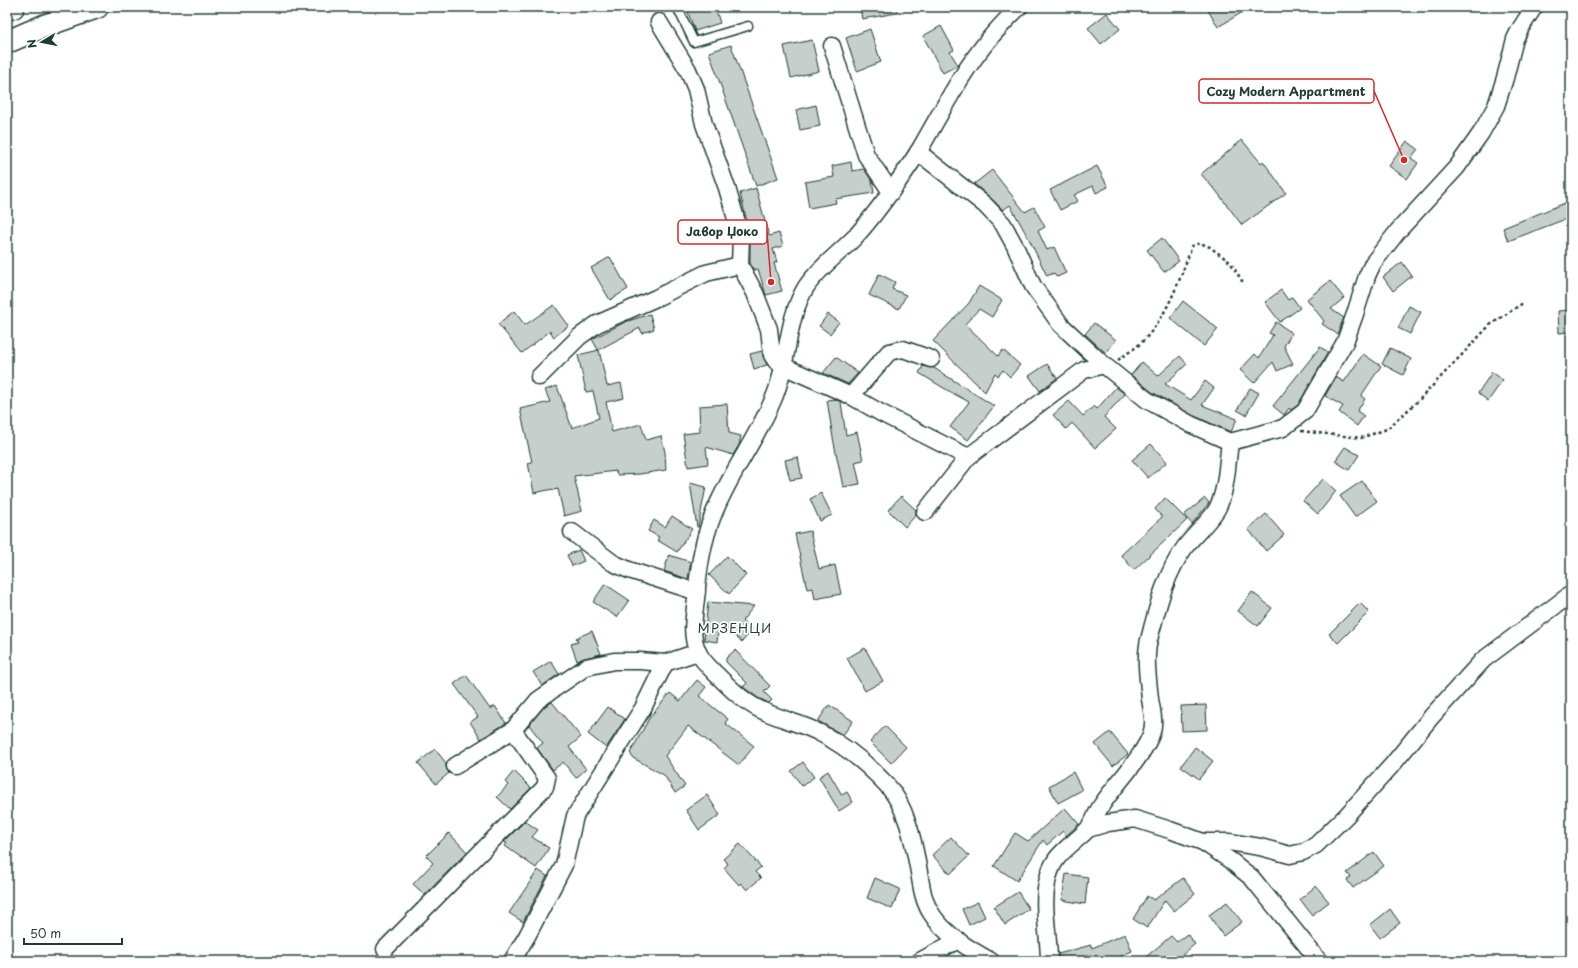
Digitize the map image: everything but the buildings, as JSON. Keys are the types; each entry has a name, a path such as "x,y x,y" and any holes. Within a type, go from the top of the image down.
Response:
{"highway":[{"path":"7,9 14,7"},
{"path":"7,42 97,7"}],"street":[{"path":"991,961 958,940 940,924 930,911 924,898 916,852 907,824 900,804 888,786 834,740 818,731 758,709 737,695 710,668 698,652 693,633 696,592 705,539 712,517 720,499 762,424 775,394 783,366 789,330 800,299 808,284 856,237 891,192 918,152 940,113 977,55 989,38 1018,7"},
{"path":"918,152 985,205 1003,224 1015,246 1033,286 1061,325 1104,365 1147,400 1190,424 1230,442 1283,428 1305,411 1345,342 1367,276 1373,263 1398,231 1457,167 1481,133 1496,106 1515,39 1534,7"},
{"path":"659,22 688,70 696,89 704,124 727,188 740,236 740,264 755,293 769,329 772,355 776,361 783,366 851,396 880,413 968,457"},
{"path":"832,46 866,155 891,192"},
{"path":"539,376 579,337 597,324 656,298 706,272 740,264"},
{"path":"851,396 889,352 903,349 931,359"},
{"path":"926,512 968,457 1084,370 1104,365"},
{"path":"1088,829 1100,807 1137,760 1151,734 1154,724 1147,659 1148,642 1159,601 1176,561 1186,546 1218,508 1224,489 1230,442"},
{"path":"572,532 613,563 629,570 696,592"},
{"path":"1203,842 1229,842 1260,847 1290,855 1303,852 1316,845 1346,816 1393,764 1432,716 1483,660 1571,594"},
{"path":"455,766 513,730 538,700 586,667 614,661 665,663 698,652"},
{"path":"512,961 564,866 575,816 643,708 665,663"},
{"path":"385,949 545,788 547,778 513,730"},
{"path":"1048,961 1049,942 1046,883 1052,866 1062,851 1088,829 1108,822 1135,819 1203,842 1231,861 1252,878 1319,961"},
{"path":"920,961 958,940"}],"lane":[{"path":"677,7 694,42 748,26"}],"path":[{"path":"1104,365 1114,363 1142,341 1161,318 1182,275 1192,246 1200,242 1210,247 1230,262 1244,284"},
{"path":"1283,428 1312,433 1361,438 1387,429 1419,400 1490,325 1523,303"}],"place":[{"name":"Cozy Modern Appartment","path":"1404,160"},
{"name":"Јавор Џоко","path":"771,282"}],"district":[{"name":"МРЗЕНЦИ","path":"735,628"}]}
